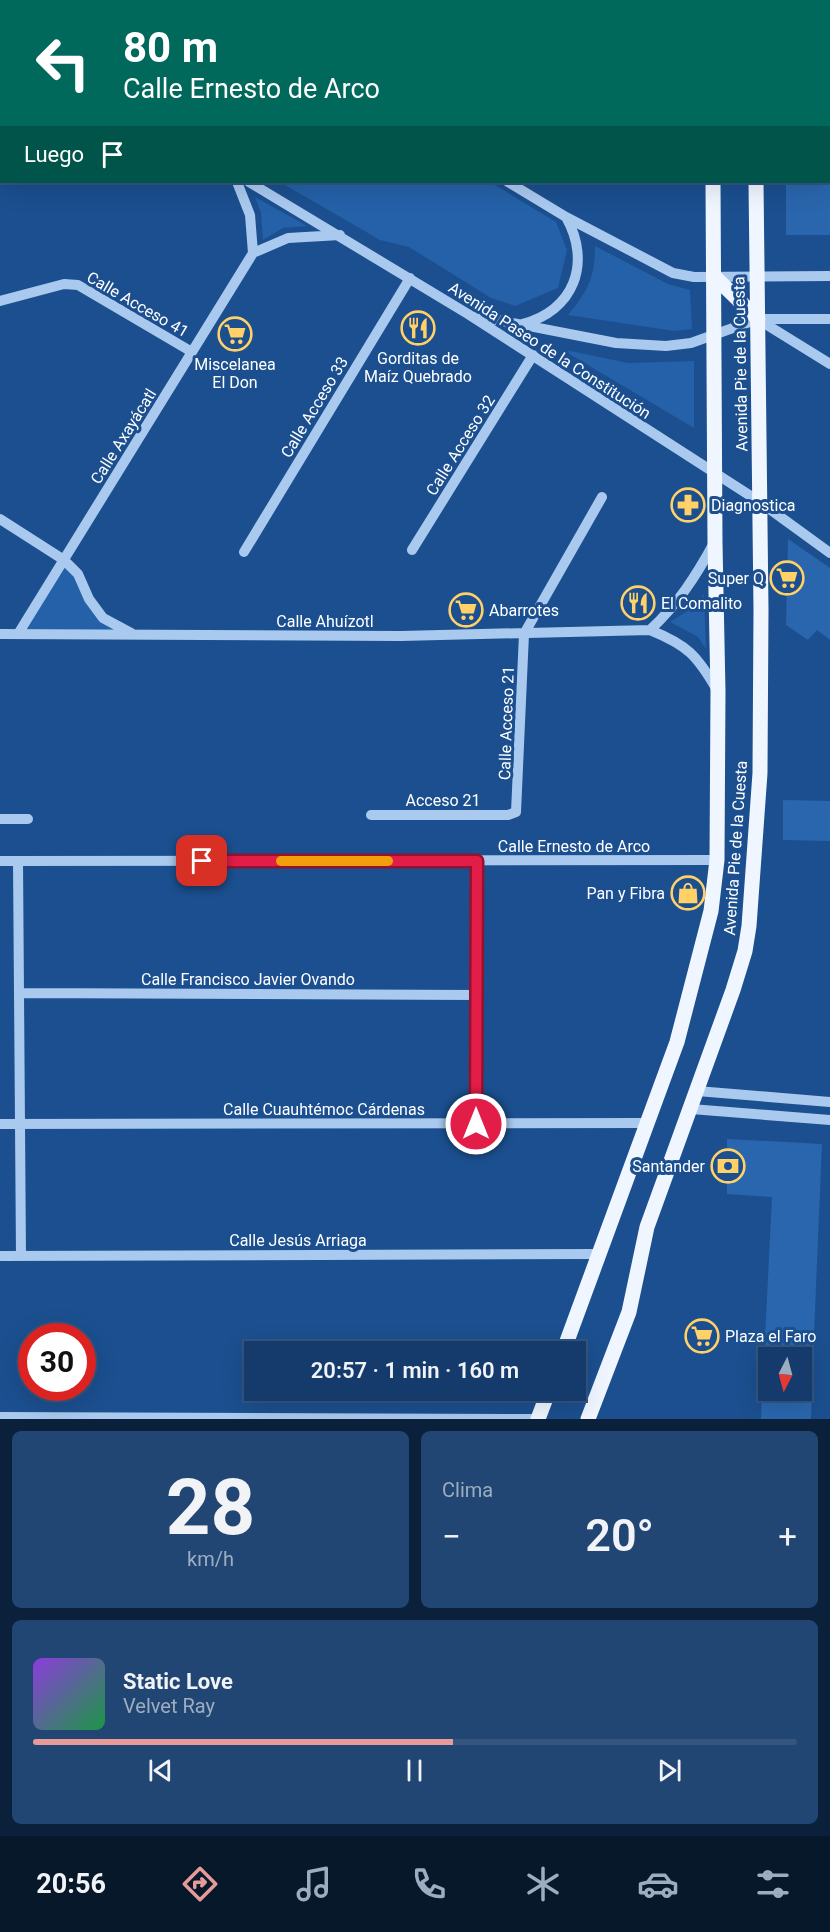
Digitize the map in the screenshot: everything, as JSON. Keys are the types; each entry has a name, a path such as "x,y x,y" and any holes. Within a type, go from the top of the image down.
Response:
{"main road":[{"name":"Avenida Pie de la Cuesta","path":"567,1341 677,1042 711,911 717,860 718,692 715,543 716,277 713,183"},
{"name":"Avenida Pie de la Cuesta","path":"588,1419 629,1312 648,1227 745,951 760,799 760,502 756,183"},
{"path":"716,277 758,319"},
{"path":"538,1419 545,1401"}],"street":[{"path":"237,183 250,215 253,254 288,238 340,235"},
{"name":"Avenida Paseo de la Constitución","path":"251,183 340,235 533,355 760,502 830,553"},
{"path":"510,183 566,217 674,273 716,277 830,276"},
{"path":"519,325 547,315 563,299 574,281 579,255 577,242 566,217"},
{"name":"Calle Axayácatl","path":"18,634 253,254"},
{"name":"Calle Acceso 33","path":"244,552 410,278"},
{"name":"Calle Acceso 41","path":"0,301 64,284 78,285 192,352"},
{"path":"468,314 616,343 666,346 691,343 715,336 758,319 830,319"},
{"path":"758,319 830,364"},
{"name":"Calle Acceso 32","path":"412,550 533,355"},
{"path":"524,634 602,497"},
{"path":"0,519 64,560 78,574 89,599 103,618 134,634"},
{"path":"650,630 668,613 691,584 715,543"},
{"name":"Calle Ahuízotl","path":"0,634 401,636 650,630 678,641 686,648 701,662 718,692"},
{"name":"Calle Acceso 21","path":"516,812 524,634"},
{"name":"Acceso 21","path":"371,815 508,815 516,812"},
{"path":"0,819 27,819"},
{"name":"Calle Ernesto de Arco","path":"0,861 717,860"},
{"path":"18,861 21,1256"},
{"path":"476,1124 477,861"},
{"name":"Calle Francisco Javier Ovando","path":"18,993 476,995"},
{"path":"697,1092 830,1102"},
{"path":"691,1109 830,1120"},
{"name":"Calle Cuauhtémoc Cárdenas","path":"0,1124 647,1123"},
{"name":"Calle Jesús Arriaga","path":"0,1256 597,1254"},
{"path":"0,1417 538,1419"}],"shaded area":[{"path":"282,183 492,183 556,222 567,250 558,288 515,306 491,298 409,247 380,240"},
{"path":"255,197 307,226 283,228 263,240 261,213"},
{"path":"595,246 668,284 690,290 692,329 674,331 568,315 589,283 594,266"},
{"path":"561,349 628,363 694,361 694,428"},
{"path":"64,560 103,618 134,634 18,634"},
{"path":"704,594 706,649 698,637 670,622 697,605"}],"building":[{"path":"786,183 830,183 830,235 786,235"},
{"path":"788,539 830,568 830,640 817,630 808,640 786,625"},
{"path":"783,800 830,801 830,841 783,840"},
{"path":"727,1139 822,1144 813,1358 812,1347 765,1347 772,1197 727,1194"},
{"path":"762,1401 812,1401 811,1419 761,1419"}],"slow traffic":[{"path":"281,861 388,861"}],"place":[{"name":"Gorditas de Maíz Quebrado","path":"418,328"},
{"name":"Miscelanea El Don","path":"235,334"},
{"name":"Diagnostica","path":"688,505"},
{"name":"Super Q","path":"787,578"},
{"name":"El Comalito","path":"638,603"},
{"name":"Abarrotes","path":"466,610"},
{"name":"Pan y Fibra","path":"688,893"},
{"name":"Santander","path":"728,1166"},
{"name":"Plaza el Faro","path":"702,1336"}],"route":[{"path":"202,861 477,861 476,1124"}]}
